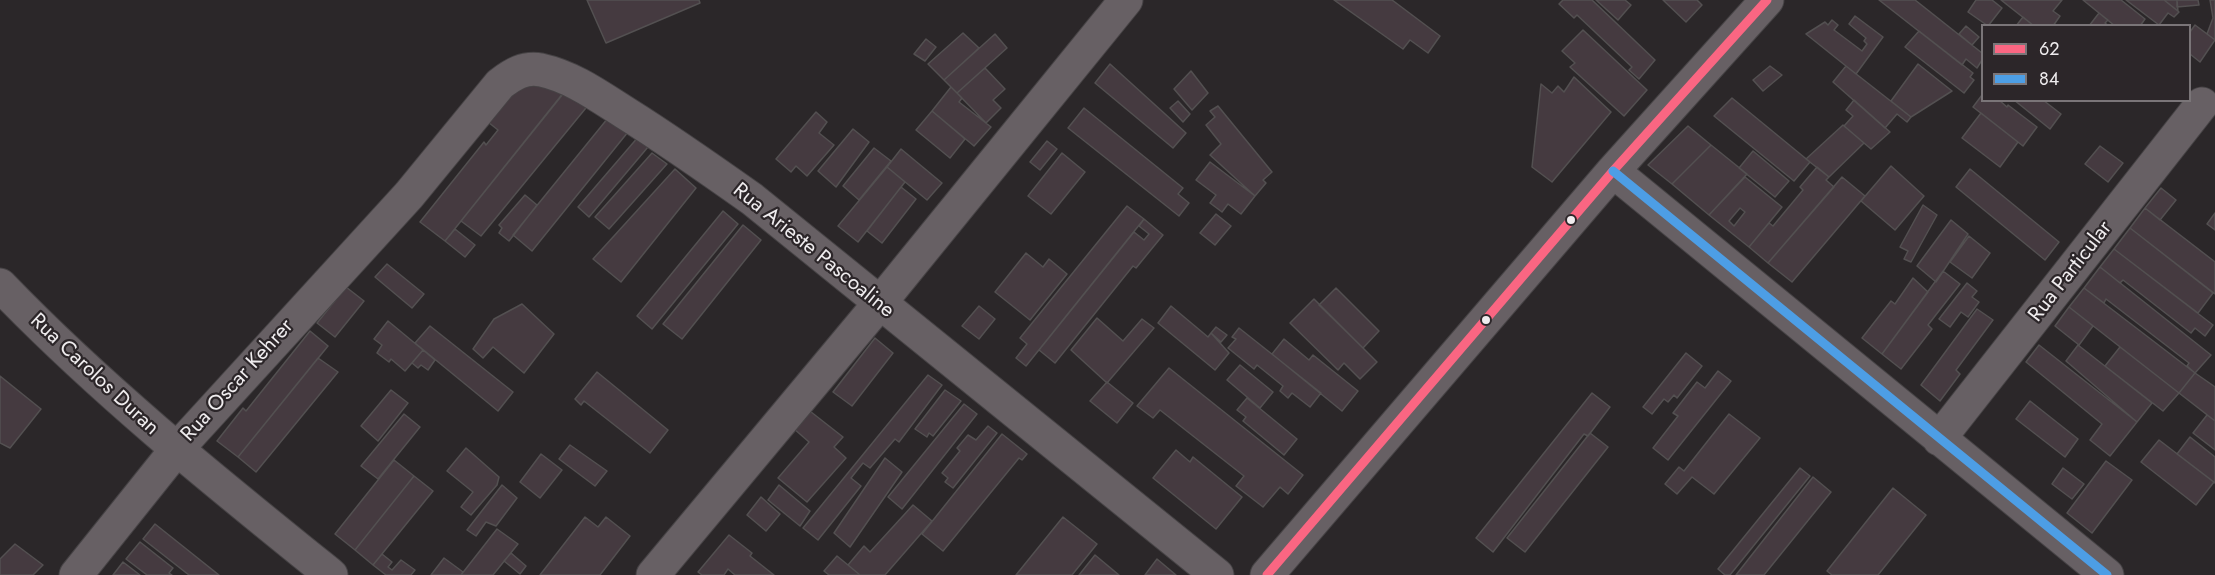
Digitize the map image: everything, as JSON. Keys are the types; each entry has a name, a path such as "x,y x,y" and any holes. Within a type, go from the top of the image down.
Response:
{"street":[{"path":"653,575 879,304 1126,0"},
{"path":"1267,575 1613,171 1767,0"},
{"path":"1746,25 1788,0"},
{"name":"Rua Arieste Pascoaline","path":"409,195 500,84 516,71 539,70 565,78 594,92 682,149 752,199 1217,575"},
{"name":"Rua Particular","path":"1939,439 2202,104"},
{"path":"1613,171 2108,575"},
{"name":"Rua Oscar Kehrer","path":"76,575 176,450 409,195"},
{"name":"Rua Carolos Duran","path":"0,285 36,322 176,450 331,575"}],"building":[{"path":"587,0 699,0 700,3 606,43"},
{"path":"1334,0 1392,0 1440,36 1428,53 1410,40 1403,49"},
{"path":"1563,0 1592,0 1655,60 1639,79 1629,70 1632,67 1577,15 1574,18 1559,4"},
{"path":"1596,0 1625,0 1631,5 1618,20"},
{"path":"1663,0 1697,0 1702,5 1686,22"},
{"path":"1879,0 1915,0 1981,52 1981,62 1977,68 1966,59 1962,65"},
{"path":"1976,0 1992,0 2002,8 1990,24 1985,24 1968,12"},
{"path":"2001,0 2062,0 2053,11 2060,16 2054,24 2031,24"},
{"path":"2083,0 2121,0 2145,19 2141,24 2113,24"},
{"path":"2126,0 2164,0 2179,12 2174,17 2168,13 2158,24"},
{"path":"2164,0 2177,0 2178,11"},
{"path":"2177,0 2198,0 2199,5 2177,7"},
{"path":"2210,0 2215,0 2215,40 2207,34 2213,18"},
{"path":"2099,13 2108,20 2106,24 2091,24"},
{"path":"1855,16 1883,37 1856,74 1806,34 1825,22 1828,25 1832,20 1838,25 1834,30 1862,51 1867,44 1864,41 1866,38 1849,24"},
{"path":"2023,17 2032,24 2018,24"},
{"path":"2195,25 2215,40 2200,62 2191,55 2191,31"},
{"path":"1966,26 1979,37 1972,45 1959,34"},
{"path":"1583,30 1647,90 1624,116 1570,67 1575,63 1562,51"},
{"path":"1919,31 1973,73 1970,77 1974,80 1964,93 1905,47"},
{"path":"963,33 979,48 944,80 928,64"},
{"path":"995,34 1007,48 957,93 944,80"},
{"path":"926,39 936,47 925,61 914,54"},
{"path":"1110,64 1186,133 1173,148 1095,83"},
{"path":"1918,64 1952,91 1911,117 1891,101"},
{"path":"1770,66 1782,75 1763,91 1753,80"},
{"path":"1846,66 1911,117 1907,122 1897,114 1885,128 1833,82"},
{"path":"985,68 1005,89 993,100 1001,108 986,123 957,93"},
{"path":"1191,71 1208,93 1192,110 1174,89"},
{"path":"1574,77 1611,112 1552,182 1532,167 1541,84 1552,93 1558,86 1564,92"},
{"path":"542,79 563,94 445,241 420,222 484,142 486,145 498,130 483,118 509,88"},
{"path":"568,87 590,103 481,236 461,221"},
{"path":"951,87 962,98 959,102 991,127 974,146 932,111"},
{"path":"1981,96 1981,102 2001,102 2037,127 2023,146 1973,107"},
{"path":"1732,98 1810,162 1794,181 1714,116"},
{"path":"1854,100 1890,132 1871,149 1844,126 1853,116 1846,110"},
{"path":"1178,101 1190,114 1183,122 1170,108"},
{"path":"2016,102 2046,102 2061,114 2050,129"},
{"path":"1218,106 1272,172 1263,180 1266,183 1255,196 1210,155 1221,144 1206,125 1215,117 1210,111"},
{"path":"1084,108 1183,188 1178,194 1189,203 1179,216 1068,128"},
{"path":"932,111 965,139 950,158 916,130"},
{"path":"816,112 827,122 819,133 834,145 807,176 796,166 791,172 776,159"},
{"path":"1981,113 2018,142 2000,167 1962,138"},
{"path":"608,118 628,132 532,251 513,235"},
{"path":"1843,125 1864,143 1829,177 1806,159"},
{"path":"1688,126 1711,145 1672,184 1648,165"},
{"path":"853,129 869,142 836,187 818,171"},
{"path":"639,136 648,147 589,217 578,207"},
{"path":"1047,141 1057,149 1040,170 1030,162"},
{"path":"1711,145 1747,174 1709,215 1672,184"},
{"path":"2100,146 2123,163 2108,182 2085,164"},
{"path":"874,148 891,161 859,200 843,186"},
{"path":"901,149 942,183 927,200 887,167"},
{"path":"1753,151 1789,181 1775,197 1739,168"},
{"path":"652,153 667,164 609,229 595,217"},
{"path":"1062,153 1085,172 1051,214 1028,196"},
{"path":"1210,162 1255,196 1241,214 1228,204 1222,212 1210,203 1216,195 1196,180"},
{"path":"1891,166 1924,196 1895,230 1861,201"},
{"path":"887,167 905,182 858,242 838,226"},
{"path":"1817,167 1829,177 1826,180 1834,187 1768,263 1749,247 1769,223 1773,226 1803,190 1800,187"},
{"path":"675,169 696,188 621,282 593,259"},
{"path":"1970,169 2059,242 2045,260 1956,187"},
{"path":"1745,177 1782,207 1749,247 1709,215","holes":["1740,208 1745,212 1734,226 1729,221"]},
{"path":"1842,177 1865,196 1792,282 1768,263"},
{"path":"901,187 916,199 882,243 867,231"},
{"path":"2161,188 2176,200 2160,220 2145,208"},
{"path":"525,195 537,205 509,241 499,233 502,228 499,225"},
{"path":"1923,205 1937,215 1911,262 1904,259 1908,251 1900,247"},
{"path":"1127,206 1144,219 1026,366 1016,358 1027,344 1020,338"},
{"path":"2145,208 2215,262 2215,294 2130,228"},
{"path":"723,211 738,224 652,329 637,316"},
{"path":"2215,213 2215,230 2207,224"},
{"path":"1216,214 1231,226 1215,245 1200,233"},
{"path":"1144,219 1163,235 1136,268 1133,266 1055,363 1039,350 1134,232 1144,240 1149,234 1139,226"},
{"path":"1951,220 1968,234 1936,282 1917,266"},
{"path":"743,225 761,240 682,339 663,324"},
{"path":"2130,228 2213,293 2198,313 2114,249"},
{"path":"455,229 475,245 465,257 445,241"},
{"path":"1969,236 1990,253 1972,278 1950,262"},
{"path":"2114,249 2213,325 2205,336 2195,328 2191,333 2123,280 2120,283 2100,267"},
{"path":"1026,253 1043,267 1049,259 1067,274 1030,320 995,292"},
{"path":"387,264 424,294 412,308 375,277"},
{"path":"2100,267 2211,355 2195,373 2187,366 2189,363 2106,299 2104,303 2084,288"},
{"path":"1943,271 1960,284 1928,325 1932,329 1901,369 1882,354"},
{"path":"1913,278 1928,292 1882,354 1862,338 1891,301 1895,304"},
{"path":"1967,283 1977,291 1972,297 1979,302 1968,317 1961,312 1950,327 1939,319"},
{"path":"346,287 364,301 335,337 317,323"},
{"path":"1336,288 1379,331 1363,348 1319,305"},
{"path":"2084,288 2195,373 2179,393 2069,307"},
{"path":"1314,299 1377,362 1360,379 1344,363 1338,370 1290,323"},
{"path":"522,304 554,334 524,373 493,347 483,358 473,349 494,319"},
{"path":"979,306 995,319 979,339 962,326"},
{"path":"1171,306 1208,337 1211,333 1229,353 1215,370 1158,323"},
{"path":"2069,307 2093,326 2079,345 2055,326"},
{"path":"1977,309 1993,320 1956,370 1960,374 1940,401 1921,385"},
{"path":"1097,318 1123,341 1142,319 1154,328 1107,383 1071,350"},
{"path":"388,321 423,350 405,371 391,359 389,362 377,353 382,345 374,339"},
{"path":"430,326 513,392 498,411 415,343"},
{"path":"1216,327 1227,335 1221,342 1211,333"},
{"path":"1239,328 1321,393 1310,407 1292,393 1288,398 1280,391 1283,386 1257,365 1254,369 1228,348 1236,339 1232,337"},
{"path":"310,331 328,346 238,457 217,441 243,408 246,411"},
{"path":"875,338 893,353 852,406 833,392"},
{"path":"1284,339 1309,360 1313,355 1358,391 1342,411 1272,354"},
{"path":"2039,345 2137,422 2110,456 2090,440 2102,424 2026,362"},
{"path":"2078,345 2152,403 2137,422 2066,361"},
{"path":"2120,347 2179,393 2163,411 2105,366"},
{"path":"423,350 435,360 428,370 421,365 418,368 412,363"},
{"path":"1686,353 1702,366 1677,398 1674,395 1668,402 1664,399 1652,414 1643,407"},
{"path":"318,358 338,372 256,472 238,457"},
{"path":"1240,365 1273,392 1260,408 1227,380"},
{"path":"1169,368 1303,475 1288,494 1280,487 1263,507 1236,486 1244,476 1160,410 1153,418 1137,406"},
{"path":"1718,371 1731,381 1668,460 1653,448 1678,416 1673,413 1697,382 1705,388"},
{"path":"597,372 668,430 650,453 584,401 581,405 575,399"},
{"path":"2195,373 2215,387 2215,421 2179,393"},
{"path":"928,375 942,385 899,442 895,439 870,468 863,463 851,478 861,486 818,540 803,528"},
{"path":"0,376 41,409 10,448 0,443"},
{"path":"1107,382 1133,403 1117,423 1090,401"},
{"path":"391,390 408,403 378,441 361,426"},
{"path":"945,390 961,401 933,436 929,433 927,437 915,429"},
{"path":"1592,393 1610,407 1588,436 1584,434 1493,552 1476,538"},
{"path":"1247,398 1297,439 1284,455 1243,421 1246,417 1237,410"},
{"path":"2030,401 2078,439 2065,457 2016,419"},
{"path":"964,404 977,414 902,509 888,497"},
{"path":"806,408 843,437 834,447 846,458 807,502 778,478 809,442 793,428"},
{"path":"404,414 420,427 378,479 361,466"},
{"path":"1729,414 1760,438 1714,494 1692,477 1677,494 1665,484 1679,467 1684,471"},
{"path":"2207,415 2215,421 2215,450 2193,433"},
{"path":"988,426 997,433 953,488 945,482 948,478 942,473 960,451 957,448 968,435 976,440"},
{"path":"1590,433 1608,447 1525,552 1507,538"},
{"path":"1002,434 1027,454 1022,460 1019,458 943,551 922,534"},
{"path":"2190,437 2215,457 2215,483 2177,454"},
{"path":"2159,440 2214,482 2196,505 2141,462"},
{"path":"570,445 607,471 595,486 559,459"},
{"path":"466,448 499,477 497,485 471,515 461,507 473,492 447,471"},
{"path":"1176,450 1190,462 1193,457 1242,497 1216,529 1153,478"},
{"path":"541,454 562,470 540,498 520,482"},
{"path":"885,458 902,472 850,547 834,533"},
{"path":"394,460 414,476 355,550 335,534"},
{"path":"2106,461 2132,480 2092,533 2067,513"},
{"path":"1800,468 1810,476 1730,575 1725,575 1718,569"},
{"path":"2063,468 2084,484 2072,499 2052,484"},
{"path":"414,476 433,491 373,565 355,550"},
{"path":"1813,477 1831,492 1764,575 1736,575"},
{"path":"502,485 517,498 496,526 486,522 476,536 467,530"},
{"path":"779,485 810,511 800,526 768,500"},
{"path":"1893,488 1926,515 1878,575 1832,575 1827,571"},
{"path":"761,497 780,514 766,531 747,515"},
{"path":"913,505 932,521 885,575 860,575 848,565 864,546 870,552"},
{"path":"585,517 598,527 606,517 630,536 600,575 540,575"},
{"path":"1063,517 1097,544 1072,575 1016,575"},
{"path":"155,524 219,575 189,575 143,539"},
{"path":"497,529 518,544 493,575 461,575"},
{"path":"729,535 752,553 750,556 774,575 735,575 728,569 724,575 702,575 698,572"},
{"path":"140,542 173,568 169,573 172,575 147,575 126,559"},
{"path":"15,544 43,565 33,575 0,575 0,559"},
{"path":"511,553 526,566 520,574 504,561"},
{"path":"382,554 392,562 388,567 392,570 401,560 415,570 411,575 386,575 373,565"},
{"path":"1095,555 1119,575 1079,575"},
{"path":"837,556 860,575 829,575 824,571"},
{"path":"444,558 463,572 461,575 431,575"},
{"path":"1157,559 1176,575 1145,575"},
{"path":"123,562 140,575 113,575"}],"transit line":[{"name":"62","path":"1267,575 1613,171 1767,0"},
{"name":"84","path":"1613,171 2107,575"}]}
